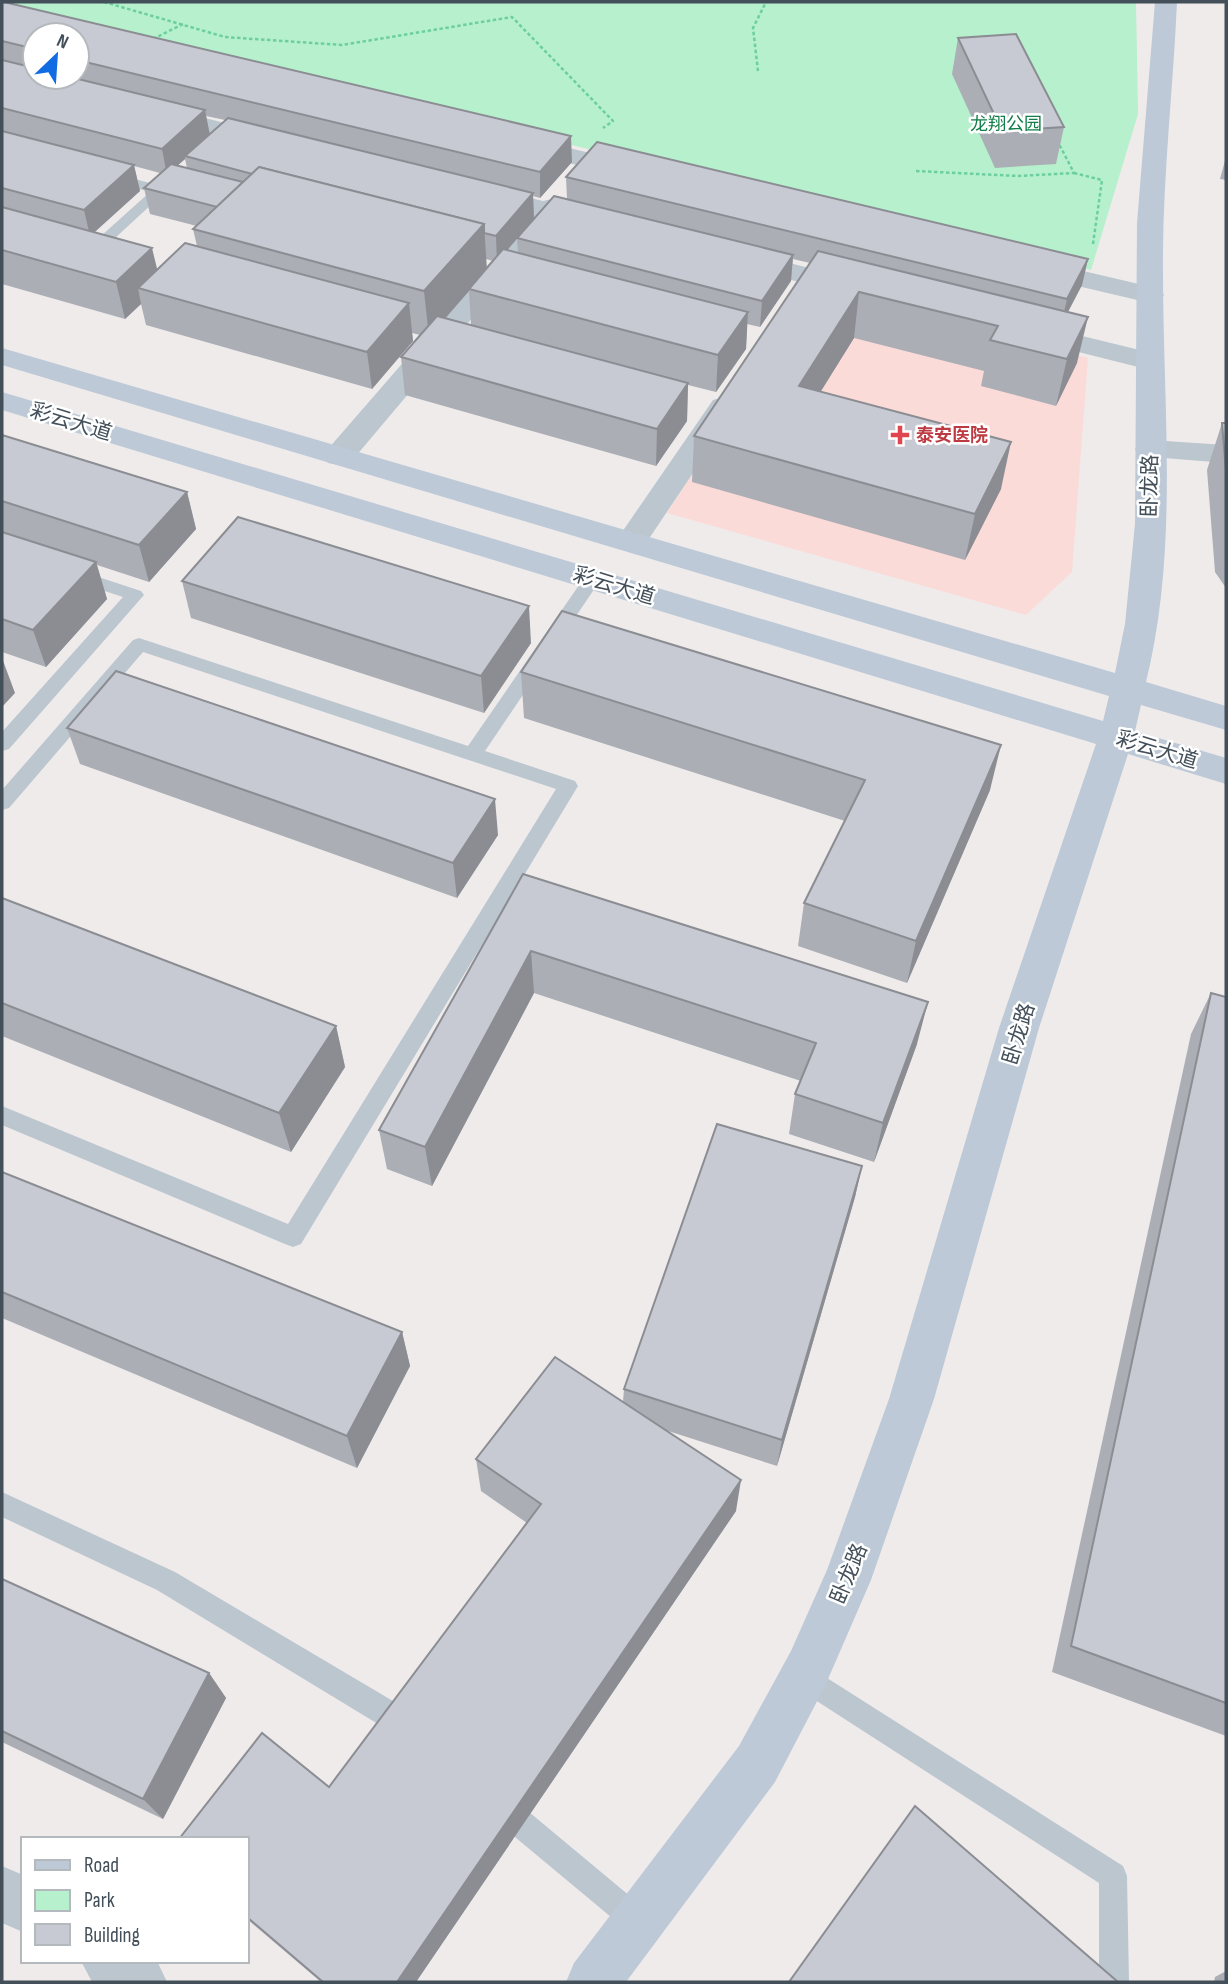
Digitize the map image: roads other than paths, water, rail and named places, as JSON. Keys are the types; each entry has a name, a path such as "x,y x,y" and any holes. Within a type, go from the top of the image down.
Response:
{"main road":[{"name":"卧龙路","path":"593,1982 760,1760 805,1677 861,1548 903,1430 1021,1023 1100,797 1128,689 1141,623 1147,565 1150,223 1166,2"},
{"name":"彩云大道","path":"2,356 1226,718"},
{"name":"彩云大道","path":"2,401 1226,771"}],"street":[{"path":"135,107 295,148"},
{"path":"496,138 564,154 570,186 614,227"},
{"path":"455,188 570,186 659,177"},
{"path":"339,456 570,186"},
{"path":"718,254 802,288 875,293"},
{"path":"1007,261 1150,295"},
{"path":"1006,326 1150,362"},
{"path":"631,542 740,380"},
{"path":"1150,449 1226,454"},
{"path":"2,1892 21,1905"},
{"path":"111,1963 140,1982"}],"lane":[{"path":"94,173 160,190 96,248"},
{"path":"2,744 135,595 55,569"},
{"path":"473,754 592,579"},
{"path":"2,803 139,644 568,786 293,1237 2,1115"},
{"path":"2,1504 166,1581 388,1714 429,1748"},
{"path":"805,1677 1113,1876 1114,1982"},
{"path":"480,1790 639,1922"}],"place":[{"name":"泰安医院","path":"900,435"}],"park label":[{"name":"龙翔公园","path":"1006,124"}]}
